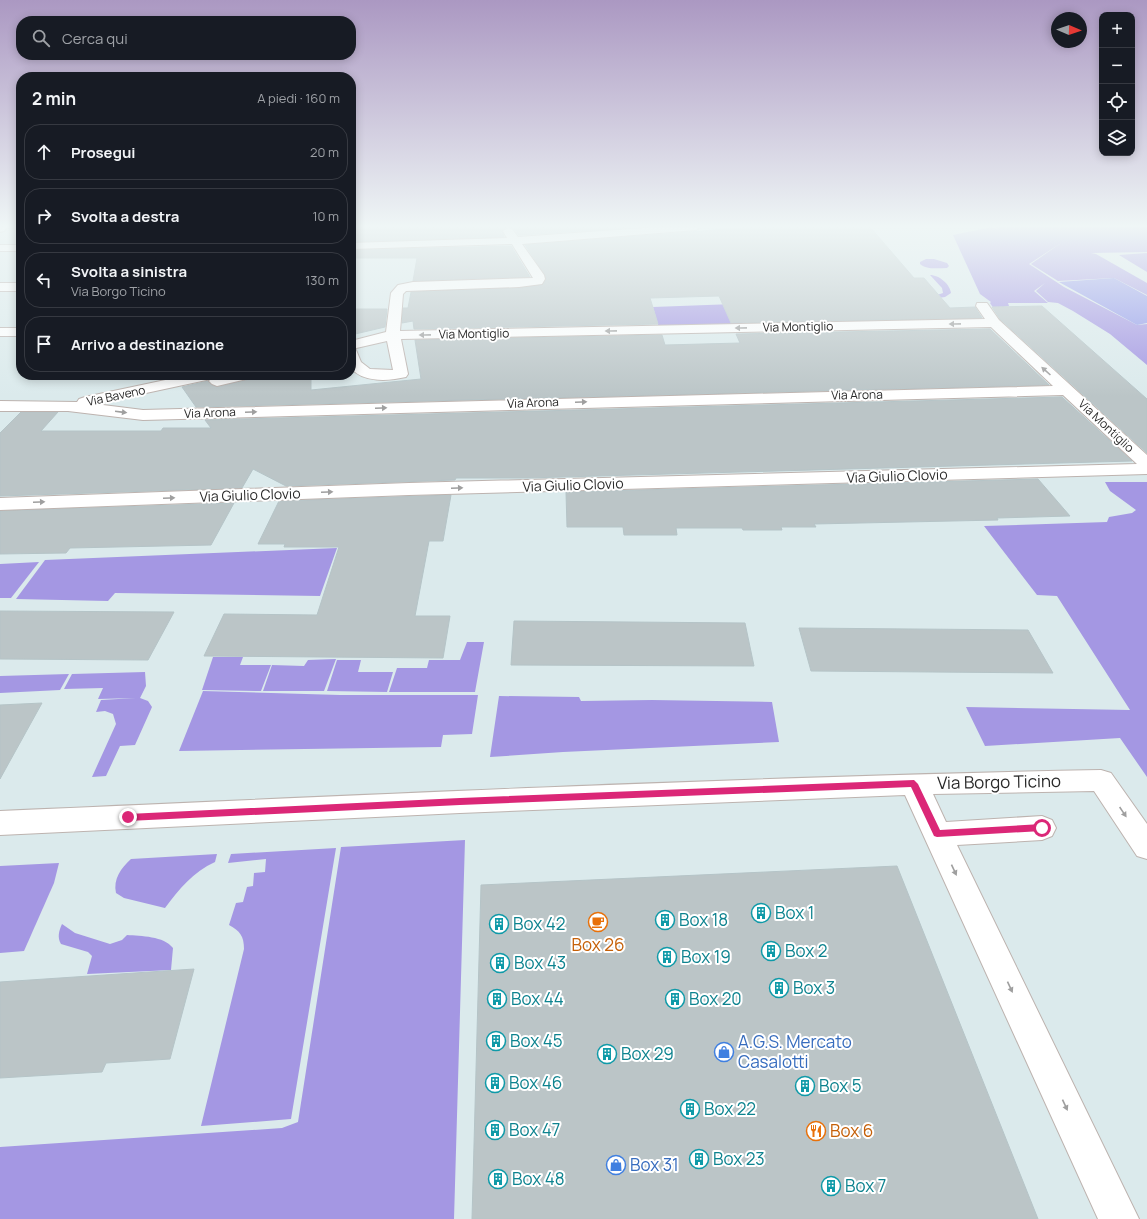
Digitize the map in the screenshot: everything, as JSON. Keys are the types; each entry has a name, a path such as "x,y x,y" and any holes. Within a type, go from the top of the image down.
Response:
{"street":[{"path":"356,366 362,371 371,374 401,374 393,335 397,293 402,288 413,286 488,284"},
{"path":"3,287 16,287"},
{"path":"982,306 994,323"},
{"name":"Via Montiglio","path":"393,335 994,323 1147,464"},
{"path":"0,332 16,332"},
{"path":"356,343 393,335"},
{"name":"Via Baveno","path":"68,406 204,380"},
{"name":"Via Arona","path":"0,406 68,406 143,415 1067,390"},
{"name":"Via Giulio Clovio","path":"0,504 425,488 1147,469"},
{"name":"Via Borgo Ticino","path":"0,823 460,802 914,784 1101,780 1147,847"},
{"path":"914,784 1119,1219"},
{"path":"937,834 1042,828"}],"shaded area":[{"path":"938,284 947,284 951,293 945,297 938,298 937,295 943,293 942,288"},
{"path":"975,284 1044,284 1034,291 1048,303 1008,303 1009,306 1004,307 998,315 990,303 991,302 980,294"},
{"path":"1044,284 1059,284 1137,325 1147,324 1147,365 1110,334 1058,303 1048,302 1036,291"},
{"path":"1062,284 1125,284 1147,296 1147,323 1137,325"},
{"path":"1125,284 1147,284 1147,295"},
{"path":"734,304 744,326 659,328 653,307"},
{"path":"1105,482 1147,482 1147,777 1120,738 985,746 966,707 1130,710 1057,596 1037,595 984,526 1107,522 1109,517 1132,513 1136,510 1110,491"},
{"path":"337,548 320,596 115,593 108,601 16,599 45,560"},
{"path":"39,562 11,598 0,598 0,564"},
{"path":"467,642 484,642 475,692 389,692 397,668 427,668 429,660 460,660"},
{"path":"213,657 243,657 240,665 271,665 261,691 202,690"},
{"path":"336,659 324,691 263,691 272,665 304,666 308,660"},
{"path":"337,660 361,660 358,672 393,672 387,692 327,691"},
{"path":"145,672 146,686 140,698 148,701 152,707 135,745 120,746 106,776 92,777 116,724 113,714 105,711 96,712 101,700 136,698 98,699 103,688 64,689 72,674"},
{"path":"69,674 60,690 0,693 0,676"},
{"path":"203,691 340,695 478,695 472,734 443,735 441,747 179,751"},
{"path":"499,696 579,697 581,701 652,700 772,702 779,742 563,752 490,757"},
{"path":"465,840 454,1219 0,1219 0,1147 282,1128 298,1122 341,847"},
{"path":"336,848 291,1119 201,1126 244,949 241,934 229,925 236,903 243,902 247,887 253,886 254,873 265,872 266,859 228,863 231,854"},
{"path":"217,854 215,862 193,876 165,908 124,898 116,893 115,888 117,878 124,866 131,859"},
{"path":"59,863 54,883 24,951 0,953 0,866"},
{"path":"62,924 75,933 110,944 122,940 127,935 152,937 164,941 173,948 171,970 87,974 92,956 88,952 61,944 59,934"}],"building":[{"path":"929,284 950,308 975,307 982,318 731,323 719,296 650,298 658,324 414,329 413,321 402,323 403,308 408,308 411,292 519,288 542,285"},
{"path":"1042,306 1147,399 1147,453 1000,319 992,307"},
{"path":"356,309 387,309 385,327 356,334"},
{"path":"990,329 1049,385 196,407 182,387 208,381 211,385 217,387 247,380 311,380 311,390 421,379 415,340 662,335 665,345 740,343 736,334"},
{"path":"1062,397 1132,461 527,478 456,478 455,480 286,486 253,469 242,488 0,496 0,433 21,412 58,412 41,431 161,431 163,428 211,428 205,420"},
{"path":"1038,479 1070,516 997,518 998,520 814,524 816,527 781,527 782,530 743,530 742,528 676,528 677,535 624,535 623,527 567,527 566,492"},
{"path":"451,495 443,541 429,541 415,616 450,616 443,658 204,656 224,614 317,615 339,547 284,547 285,544 258,544 279,501"},
{"path":"234,503 211,545 70,548 66,553 0,554 0,511"},
{"path":"0,611 174,612 148,660 0,659"},
{"path":"514,621 745,623 754,666 511,665"},
{"path":"799,628 1028,630 1053,673 811,671"},
{"path":"42,703 0,779 0,705"},
{"name":"A.G.S. Mercato Casalotti","path":"897,866 1038,1219 472,1219 481,885"},
{"path":"194,969 170,1059 106,1063 102,1072 0,1078 0,982"}],"place":[{"name":"Box 1","path":"761,913"},
{"name":"Box 18","path":"665,920"},
{"name":"Box 26","path":"598,922"},
{"name":"Box 42","path":"499,924"},
{"name":"Box 2","path":"771,951"},
{"name":"Box 19","path":"667,957"},
{"name":"Box 43","path":"500,963"},
{"name":"Box 3","path":"779,988"},
{"name":"Box 44","path":"497,999"},
{"name":"Box 20","path":"675,999"},
{"name":"Box 45","path":"496,1041"},
{"name":"A.G.S. Mercato Casalotti","path":"724,1052"},
{"name":"Box 29","path":"607,1054"},
{"name":"Box 46","path":"495,1083"},
{"name":"Box 5","path":"805,1086"},
{"name":"Box 22","path":"690,1109"},
{"name":"Box 47","path":"495,1130"},
{"name":"Box 6","path":"816,1131"},
{"name":"Box 23","path":"699,1159"},
{"name":"Box 31","path":"616,1165"},
{"name":"Box 48","path":"498,1179"},
{"name":"Box 7","path":"831,1186"}],"route":[{"path":"128,817 914,784 937,834 1042,828"}]}
